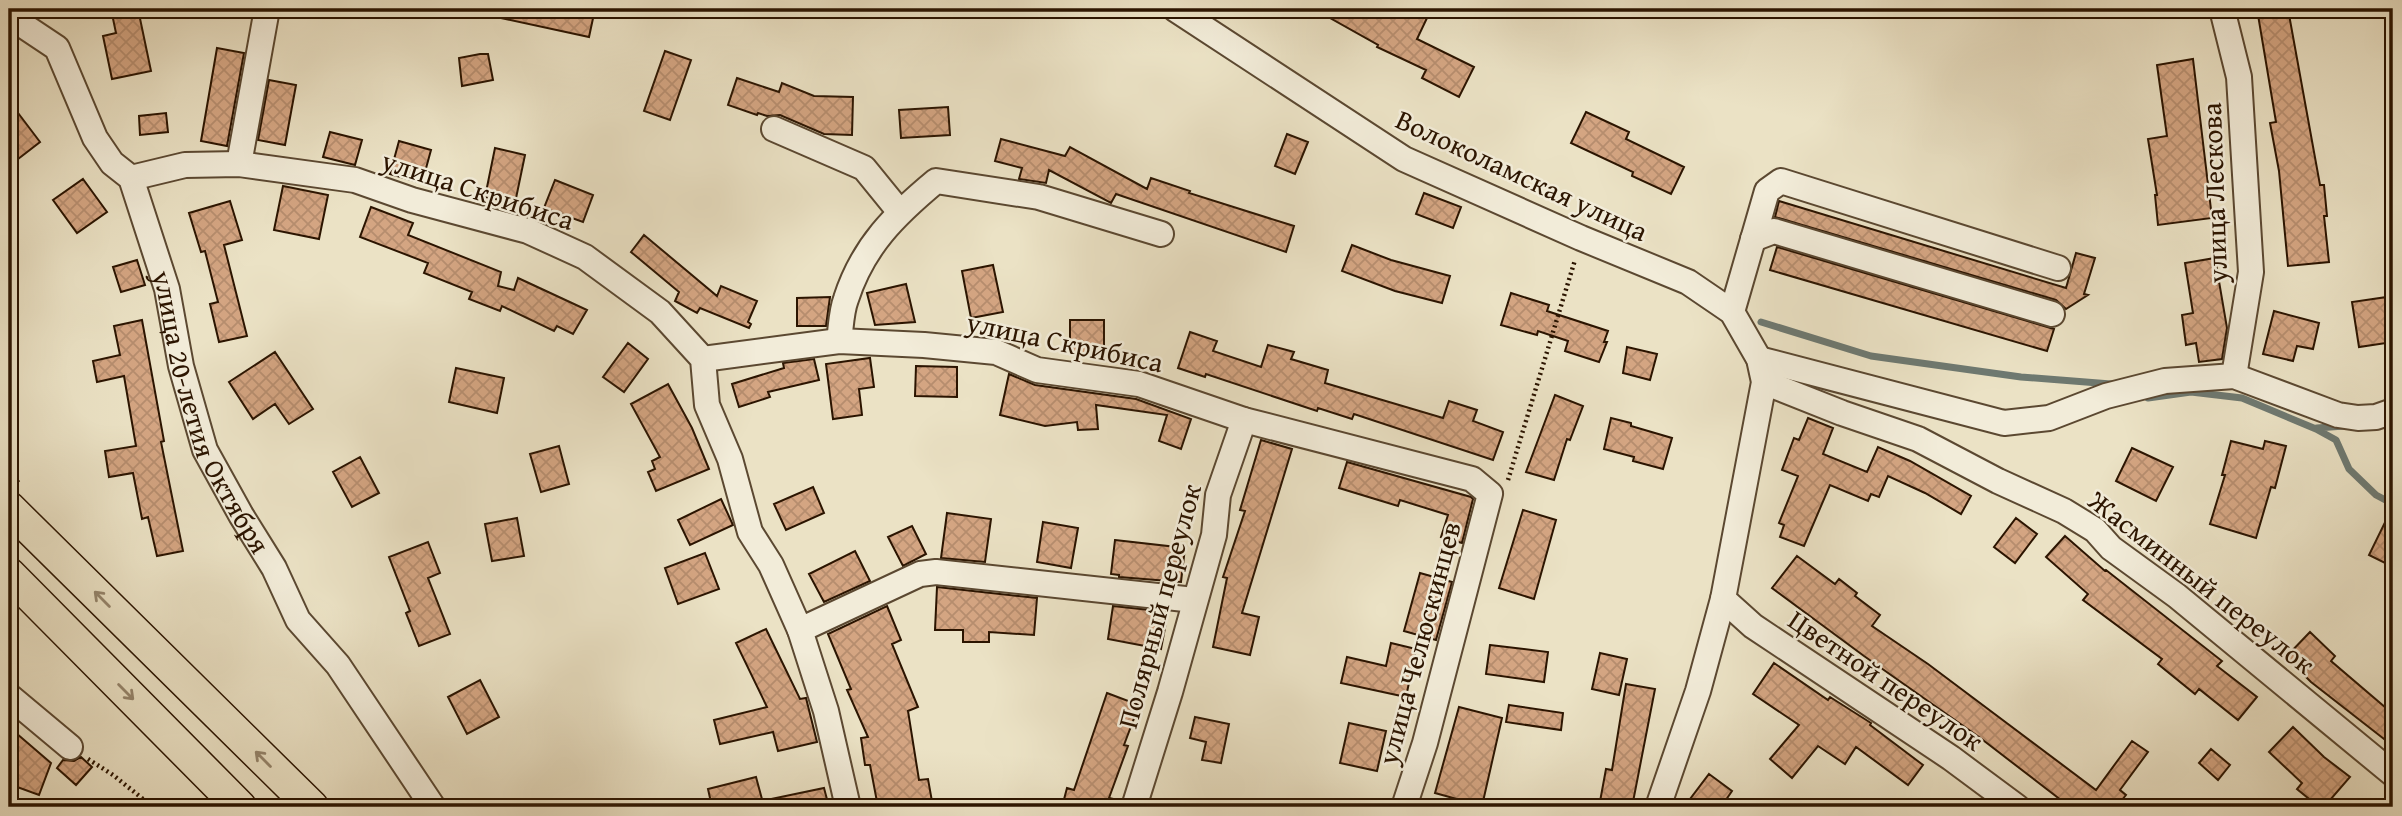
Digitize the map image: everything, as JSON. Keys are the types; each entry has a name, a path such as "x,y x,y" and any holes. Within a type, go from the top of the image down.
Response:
{"main road":[{"path":"9,508 312,807"},
{"path":"9,574 240,807"}],"street":[{"path":"239,164 267,9"},
{"name":"Волоколамская улица","path":"1175,9 1404,159 1581,238 1688,282 1732,312 1762,370"},
{"name":"улица Лескова","path":"2222,9 2239,77 2251,272 2234,376"},
{"name":"улица 20-летия Октября","path":"9,16 57,48 95,138 112,163 131,178 167,289 181,366 205,450 241,516 274,568 298,620 338,665 433,807"},
{"path":"774,129 864,168 900,211"},
{"name":"улица Скрибиса","path":"131,178 185,165 239,164 355,180 412,200 528,231 586,257 660,312 703,359 838,341 996,352 1037,370 1139,384 1244,420 1472,480 1498,490"},
{"path":"838,341 845,300 869,248 900,211 936,180 1039,197 1161,234"},
{"path":"1732,312 1767,191 1781,181 2058,268"},
{"path":"1753,239 1774,231 2052,314"},
{"path":"703,359 706,405 730,458 750,532 771,565 800,630 826,711 848,807"},
{"path":"1658,807 1698,691 1723,599 1762,370 2004,423 2049,418 2106,396 2165,381 2234,376 2338,415 2376,417 2393,411"},
{"name":"Жасминный переулок","path":"1762,370 1842,414 1918,439 2095,530 2110,548 2177,596 2393,774"},
{"name":"Полярный переулок","path":"1133,807 1170,692 1214,535 1218,495 1244,420"},
{"name":"улица Челюскинцев","path":"1404,807 1425,744 1498,490"},
{"path":"800,630 920,574 936,572 1195,600"},
{"name":"Цветной переулок","path":"1723,599 1753,626 1951,758 2017,807"},
{"path":"9,696 69,747"}],"path":[{"path":"1498,490 1581,238"},
{"path":"69,747 113,775 153,807"}],"building":[{"path":"111,9 138,9 151,71 112,79 103,36 116,33"},
{"path":"497,9 595,9 589,37 496,17"},
{"path":"1314,9 1406,9 1427,18 1417,39 1474,67 1459,97 1422,78 1426,70 1377,47 1378,45"},
{"path":"2257,9 2288,9 2320,185 2324,185 2329,262 2288,266 2279,171 2270,123 2276,122"},
{"path":"217,48 244,53 227,146 201,141"},
{"path":"665,51 691,60 670,120 644,111"},
{"path":"488,54 493,80 462,86 459,58"},
{"path":"2193,59 2212,218 2158,225 2157,195 2148,139 2167,136 2157,65"},
{"path":"737,78 779,92 782,83 814,96 853,97 852,135 824,134 780,115 757,115 728,105"},
{"path":"269,80 296,85 285,145 258,140"},
{"path":"9,101 40,142 9,166"},
{"path":"948,107 950,135 901,138 899,110"},
{"path":"1586,112 1629,132 1626,139 1684,167 1671,194 1632,176 1633,172 1571,143"},
{"path":"166,113 168,132 140,135 139,116"},
{"path":"330,132 362,140 355,165 323,157"},
{"path":"1287,134 1308,142 1295,174 1275,166"},
{"path":"1001,139 1065,156 1070,147 1147,189 1151,178 1190,191 1189,193 1294,226 1286,252 1116,194 1111,203 1049,170 1046,183 1019,179 1022,168 995,161"},
{"path":"399,141 431,150 422,183 390,174"},
{"path":"495,148 525,155 515,203 485,197"},
{"path":"83,179 107,212 77,233 53,200"},
{"path":"555,180 593,195 583,222 544,208"},
{"path":"283,186 328,195 319,239 274,230"},
{"path":"1424,193 1461,207 1453,228 1416,214"},
{"path":"230,201 242,240 224,245 247,336 219,342 210,304 218,302 205,251 201,252 189,213"},
{"path":"1779,201 2066,288 2076,253 2095,258 2084,294 2088,295 2066,309 2056,300 1775,217"},
{"path":"371,207 413,223 408,235 501,272 498,286 514,290 518,278 587,310 573,334 557,326 554,331 502,306 500,311 469,299 472,292 424,273 428,263 360,237"},
{"path":"644,235 717,296 721,286 757,301 748,322 751,324 749,328 700,308 697,313 675,301 679,292 631,252"},
{"path":"1352,245 1391,260 1450,276 1442,303 1395,291 1342,271"},
{"path":"1777,247 2054,329 2047,351 1770,270"},
{"path":"2215,258 2227,328 2222,359 2199,362 2196,343 2186,345 2182,315 2193,313 2185,263"},
{"path":"137,260 145,285 121,292 113,267"},
{"path":"993,265 1003,312 971,318 962,271"},
{"path":"906,284 915,322 875,325 867,293"},
{"path":"1511,293 1549,305 1547,311 1608,331 1604,342 1607,342 1599,362 1565,351 1568,341 1538,331 1537,335 1501,325"},
{"path":"830,297 826,326 797,326 797,298"},
{"path":"2387,297 2393,342 2359,347 2352,302"},
{"path":"2274,311 2319,323 2313,349 2297,346 2293,361 2263,354"},
{"path":"142,320 164,441 161,442 183,551 157,556 148,517 142,519 133,473 109,477 105,451 136,446 124,376 97,382 93,361 120,355 114,326"},
{"path":"1070,320 1104,320 1104,354 1070,354"},
{"path":"1190,332 1217,341 1213,351 1261,367 1268,345 1294,352 1291,359 1328,370 1325,383 1443,418 1449,401 1477,410 1473,421 1503,432 1493,460 1354,414 1352,419 1318,408 1317,411 1206,374 1205,377 1178,368"},
{"path":"628,343 648,359 624,392 603,377"},
{"path":"1627,347 1657,354 1650,380 1623,373"},
{"path":"275,352 313,409 289,424 275,404 253,419 229,382"},
{"path":"870,358 874,387 859,389 862,415 833,419 826,364"},
{"path":"814,359 819,380 768,392 770,397 739,407 732,384 784,368 783,363"},
{"path":"916,366 957,367 957,397 915,396"},
{"path":"456,368 504,378 497,413 449,402"},
{"path":"1009,374 1035,385 1136,399 1191,419 1181,449 1159,441 1167,415 1096,405 1098,429 1078,430 1077,422 1045,426 1000,415"},
{"path":"668,384 692,428 709,469 656,491 648,472 655,469 652,461 660,457 631,404"},
{"path":"1555,395 1583,406 1570,440 1567,439 1554,480 1526,472"},
{"path":"1611,418 1672,438 1663,469 1604,449"},
{"path":"1808,418 1833,428 1823,454 1867,472 1878,447 1910,461 1971,496 1961,514 1888,476 1879,497 1871,494 1868,501 1830,485 1804,546 1780,537 1784,525 1779,523 1798,476 1782,470 1794,438 1799,440"},
{"path":"1261,440 1292,449 1242,613 1259,617 1250,655 1213,647 1227,578 1223,577 1245,511 1240,510"},
{"path":"2231,441 2263,449 2265,441 2286,446 2275,488 2271,487 2256,538 2210,524 2225,475 2222,475"},
{"path":"559,446 569,484 541,492 530,454"},
{"path":"2132,448 2173,467 2156,501 2116,481"},
{"path":"360,457 379,493 352,507 333,472"},
{"path":"1347,462 1471,497 1473,499 1462,543 1441,537 1448,515 1400,500 1398,506 1339,488"},
{"path":"813,487 824,513 786,530 774,504"},
{"path":"721,499 733,525 690,545 678,520"},
{"path":"2393,506 2393,567 2369,555"},
{"path":"1523,510 1556,520 1534,599 1499,588"},
{"path":"947,513 991,519 985,562 941,558"},
{"path":"517,518 524,556 492,561 485,524"},
{"path":"2016,518 2037,534 2015,563 1994,547"},
{"path":"1043,522 1078,528 1071,568 1037,562"},
{"path":"912,526 926,554 903,566 888,537"},
{"path":"2065,536 2105,571 2222,661 2217,666 2257,697 2238,720 2199,689 2195,694 2158,664 2162,659 2083,600 2088,594 2046,557"},
{"path":"1115,540 1185,548 1181,582 1111,574"},
{"path":"428,542 440,573 428,578 450,634 419,646 406,613 410,611 389,557"},
{"path":"855,551 870,581 824,602 809,574"},
{"path":"705,553 719,589 678,604 665,568"},
{"path":"1797,556 1835,584 1839,579 1857,593 1855,596 1880,615 1872,626 1928,664 2096,790 2132,741 2148,752 2120,790 2126,795 2118,805 2120,807 2070,807 1979,737 1772,588"},
{"path":"1420,573 1452,582 1436,640 1404,631"},
{"path":"937,587 1037,598 1034,635 989,632 989,642 963,642 963,630 935,630"},
{"path":"887,606 901,640 892,644 918,707 908,711 919,780 928,779 933,807 878,807 870,765 865,765 861,738 868,737 847,690 851,689 828,634"},
{"path":"1113,606 1168,612 1161,649 1108,639"},
{"path":"766,629 800,699 806,698 817,742 778,751 773,732 720,744 714,720 767,707 736,643"},
{"path":"2310,632 2335,656 2331,661 2393,714 2393,746 2311,682 2286,657"},
{"path":"1391,643 1416,649 1406,697 1341,683 1347,657 1386,666"},
{"path":"1490,645 1548,652 1544,682 1486,674"},
{"path":"1600,653 1627,659 1619,695 1592,689"},
{"path":"1774,663 1828,700 1830,697 1871,723 1870,725 1923,765 1908,785 1856,747 1845,764 1818,746 1792,778 1770,759 1799,725 1753,694"},
{"path":"480,680 499,717 467,734 448,697"},
{"path":"1626,684 1655,689 1632,807 1599,807 1606,769 1612,770"},
{"path":"1107,693 1139,705 1124,745 1128,746 1109,798 1118,800 1117,807 1062,807 1067,788 1074,790"},
{"path":"1509,705 1563,713 1561,730 1506,722"},
{"path":"1459,707 1502,718 1482,806 1435,793"},
{"path":"1195,717 1229,724 1221,763 1202,760 1206,742 1190,738"},
{"path":"1349,723 1386,731 1377,771 1340,763"},
{"path":"9,727 51,763 39,795 9,784"},
{"path":"2293,727 2324,757 2350,777 2324,807 2319,807 2297,789 2302,783 2269,752"},
{"path":"2211,749 2230,765 2218,780 2199,763"},
{"path":"81,757 92,767 76,785 57,768 63,760 74,761"},
{"path":"1709,774 1732,791 1721,807 1684,807"},
{"path":"756,777 763,803 746,807 712,807 708,789"},
{"path":"824,788 829,807 772,807 771,799"}],"waterway":[{"path":"1761,322 1871,356 2021,377 2111,384"},
{"path":"2148,398 2191,392 2242,398 2316,429 2336,440 2349,469 2376,495 2393,504"},
{"path":"2317,428 2344,426"}]}
